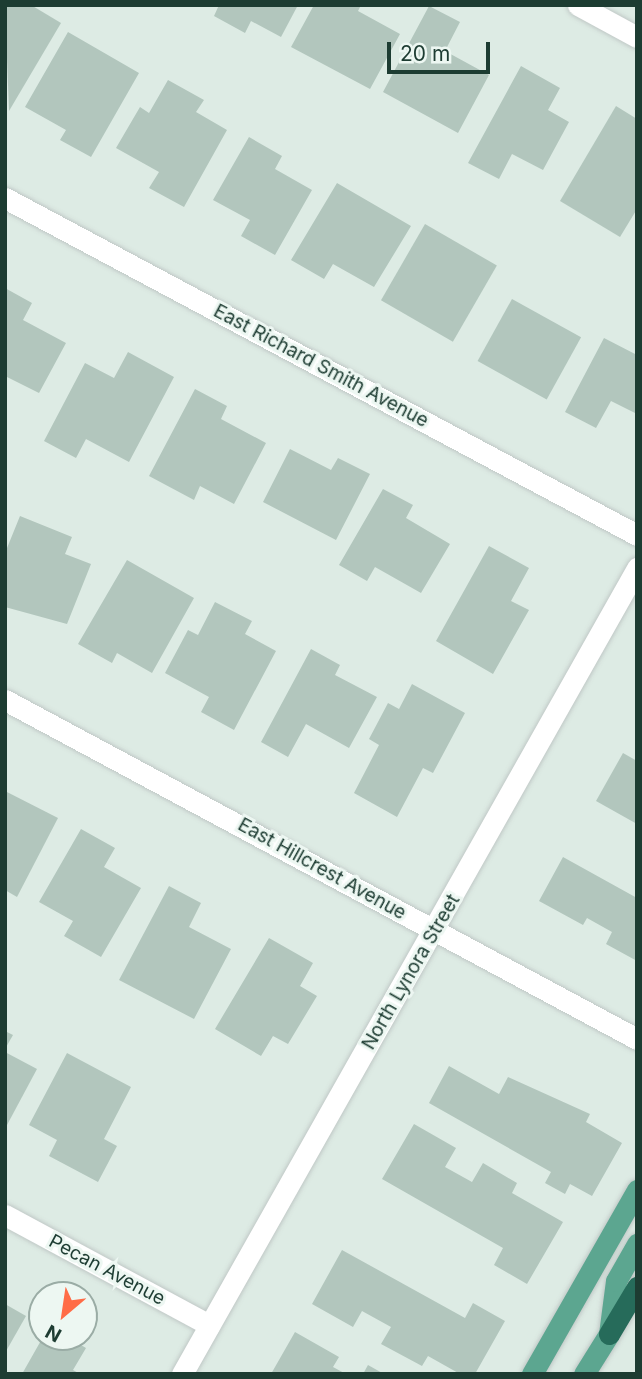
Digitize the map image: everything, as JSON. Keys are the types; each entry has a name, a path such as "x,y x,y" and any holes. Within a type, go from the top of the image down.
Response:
{"highway":[{"path":"609,1334 637,1287"}],"main road":[{"path":"532,1374 637,1190"},
{"path":"584,1374 609,1334 616,1281 637,1244"}],"street":[{"path":"578,5 637,37"},
{"name":"East Richard Smith Avenue","path":"5,198 637,535"},
{"name":"North Lynora Street","path":"182,1374 637,568"},
{"name":"East Hillcrest Avenue","path":"5,701 637,1040"},
{"name":"Pecan Avenue","path":"5,1215 209,1325"}],"building":[{"path":"5,5 31,5 61,23 9,111"},
{"path":"219,5 298,5 281,37 251,21 245,33 214,16"},
{"path":"314,5 361,5 358,11 400,34 370,89 291,47"},
{"path":"429,6 460,22 445,51 489,75 458,133 383,92"},
{"path":"68,32 139,73 91,157 60,140 66,130 25,107"},
{"path":"521,66 560,88 548,110 569,122 543,170 512,154 499,179 468,163"},
{"path":"168,80 204,100 196,112 227,130 184,207 149,188 159,172 116,148 140,107 149,113"},
{"path":"616,106 637,119 637,209 620,237 560,201"},
{"path":"249,137 282,156 275,169 312,190 275,255 241,236 250,220 213,200"},
{"path":"337,183 411,226 374,287 333,264 324,279 291,260"},
{"path":"425,224 497,266 453,342 381,300"},
{"path":"5,288 32,303 23,320 66,343 39,393 5,376"},
{"path":"512,299 581,337 547,399 478,361"},
{"path":"604,338 637,355 637,414 611,401 596,428 565,412"},
{"path":"128,352 174,377 129,462 86,439 76,458 44,441 85,363 114,378"},
{"path":"195,389 227,406 221,419 266,443 234,504 200,486 194,500 149,476"},
{"path":"290,449 331,470 338,458 370,474 336,540 263,502"},
{"path":"383,489 413,505 406,518 450,544 421,593 375,567 367,581 339,565"},
{"path":"20,516 72,537 65,554 91,564 67,624 5,607 5,553"},
{"path":"489,546 529,568 511,601 529,610 493,674 436,641"},
{"path":"127,560 194,598 152,673 117,653 112,663 78,644"},
{"path":"215,602 252,621 245,634 276,651 234,730 201,712 209,697 165,673 188,630 198,635"},
{"path":"311,649 340,665 335,675 377,697 349,748 306,724 288,757 261,742"},
{"path":"412,684 465,713 433,773 423,768 397,817 354,793 379,745 369,739 388,703 399,709"},
{"path":"623,753 637,761 637,824 596,801"},
{"path":"5,791 58,818 17,897 5,890"},
{"path":"81,829 115,848 104,867 141,888 101,957 64,936 73,921 39,902"},
{"path":"563,857 637,898 637,961 606,944 612,932 587,918 583,925 539,901"},
{"path":"169,886 201,903 189,927 231,949 194,1019 119,980"},
{"path":"269,938 313,963 300,986 317,996 288,1044 273,1036 261,1056 215,1029"},
{"path":"5,1031 13,1035 5,1049"},
{"path":"5,1052 37,1069 7,1125 5,1124"},
{"path":"67,1053 131,1087 104,1139 117,1146 98,1182 49,1156 57,1140 29,1125"},
{"path":"449,1066 499,1094 508,1077 590,1114 586,1122 622,1143 592,1196 570,1184 565,1194 545,1183 551,1172 429,1103"},
{"path":"414,1124 456,1148 445,1167 472,1182 483,1163 517,1183 512,1193 563,1222 527,1284 494,1265 503,1248 382,1179"},
{"path":"342,1250 465,1318 473,1303 505,1321 475,1374 460,1374 428,1356 422,1366 381,1344 391,1327 362,1311 353,1327 312,1304"},
{"path":"5,1304 26,1316 5,1353"},
{"path":"295,1332 339,1357 333,1367 346,1374 271,1374"},
{"path":"35,1351 84,1351 73,1370 80,1374 22,1374"},
{"path":"368,1365 384,1374 363,1374"}]}
